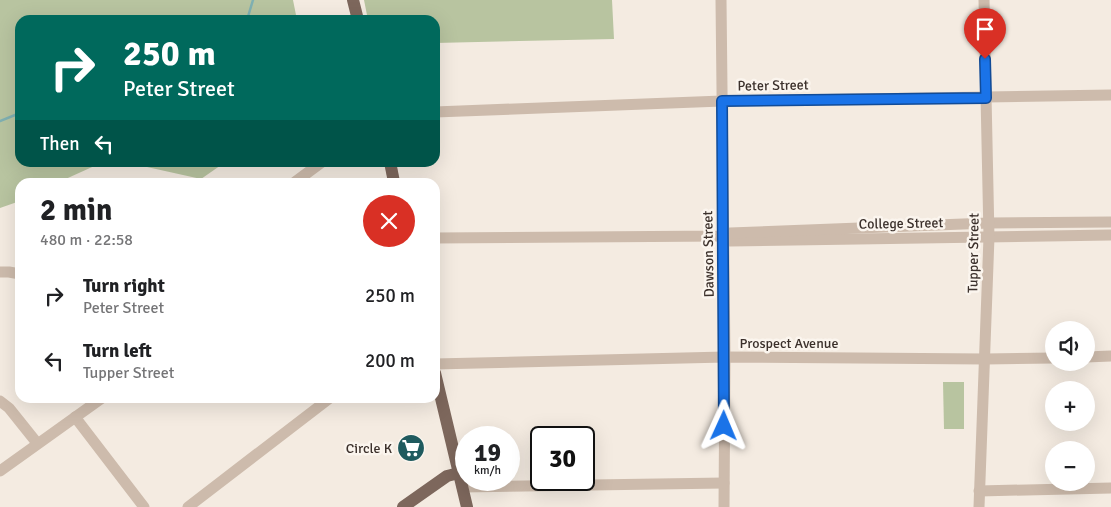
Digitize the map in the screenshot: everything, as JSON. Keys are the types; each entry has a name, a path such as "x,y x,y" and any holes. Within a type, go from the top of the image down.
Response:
{"main road":[{"path":"353,0 357,15"},
{"path":"440,393 455,456"},
{"path":"403,507 447,476 455,474"},
{"path":"463,491 466,507"}],"street":[{"name":"Dawson Street","path":"721,0 725,357 724,507"},
{"name":"Tupper Street","path":"979,507 986,359 989,237 984,0"},
{"name":"Peter Street","path":"440,112 722,101 1111,95"},
{"path":"300,178 315,167"},
{"name":"College Street","path":"723,236 730,241 989,237 1074,229 1111,222"},
{"name":"College Street","path":"440,238 723,236 730,233 988,224 1074,229 1111,235"},
{"path":"0,272 15,273"},
{"path":"1095,357 1111,356"},
{"name":"Prospect Avenue","path":"440,364 725,357 1045,358"},
{"path":"0,401 9,408 37,443"},
{"path":"0,471 94,403"},
{"path":"188,507 323,403"},
{"path":"75,416 144,507"},
{"path":"520,486 724,483"},
{"path":"979,491 1111,488"}],"green space":[{"path":"0,0 293,0 296,15 15,15 15,167 92,167 68,178 15,178 15,203 0,208"},
{"path":"364,0 612,0 614,39 440,43 440,15 367,15"},
{"path":"147,167 218,167 202,178"},
{"path":"943,382 964,382 964,429 944,429"}],"waterway":[{"path":"248,15 253,0"},
{"path":"0,121 15,115"}],"place":[{"name":"Circle K","path":"411,448"}],"route":[{"path":"724,426 722,101 986,98 985,59"}]}
